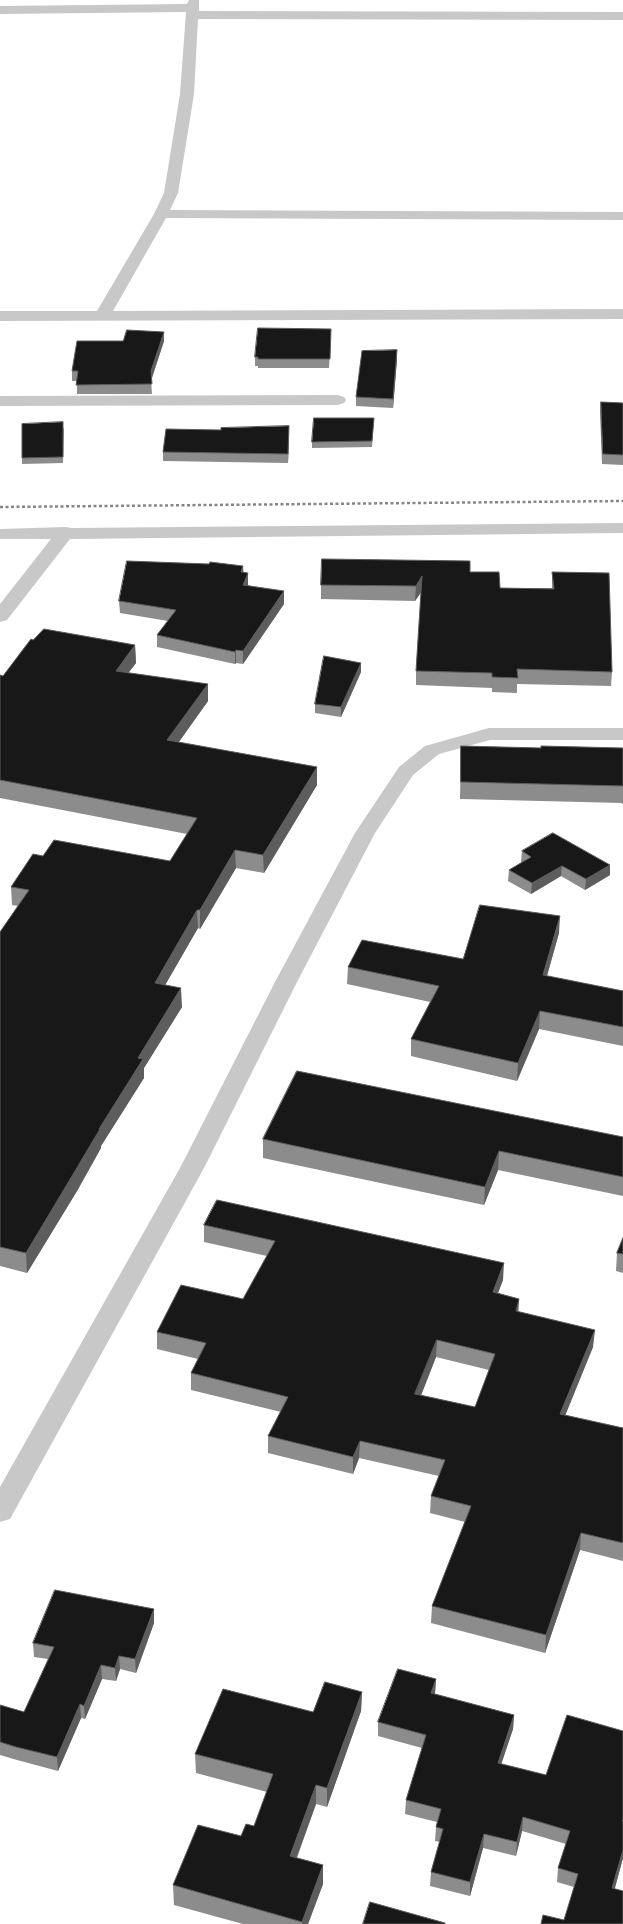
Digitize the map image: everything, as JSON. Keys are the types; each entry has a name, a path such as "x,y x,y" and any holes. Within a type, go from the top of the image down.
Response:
{"street":[{"path":"0,10 193,8 623,16 619,6 623,6"},
{"path":"102,316 162,214 171,193 187,94 193,8"},
{"path":"162,214 623,216"},
{"path":"0,316 623,314"},
{"path":"0,401 338,400"},
{"path":"0,534 66,532 623,528"},
{"path":"0,616 66,532"},
{"path":"0,1512 192,1168 286,982 366,833 406,771 432,750 489,734 623,734"}],"building":[{"path":"258,328 331,329 330,359 258,359 258,357 255,357"},
{"path":"127,330 164,332 151,371 152,384 76,385 78,371 72,371 77,341 123,341"},
{"path":"397,350 393,399 356,397 362,351"},
{"path":"601,402 623,403 623,455 603,454"},
{"path":"314,418 374,418 372,441 312,442"},
{"path":"63,422 63,457 22,458 22,424"},
{"path":"289,426 288,454 163,452 166,429 221,430 221,428"},
{"path":"322,559 470,561 470,572 499,572 500,588 554,589 552,572 609,573 612,672 517,669 518,678 492,677 492,673 416,671 422,576 416,586 321,585"},
{"path":"127,561 209,564 210,562 243,566 241,572 248,573 243,585 284,591 243,651 236,650 235,652 157,635 176,610 119,601"},
{"path":"44,629 135,645 116,671 208,684 167,740 317,767 263,855 235,850 200,910 197,910 155,983 181,988 138,1058 143,1059 99,1129 26,1253 0,1247 0,932 29,890 11,887 33,854 43,856 54,840 170,861 197,818 0,780 0,675 3,676 31,639 33,640"},
{"path":"324,656 361,663 341,707 315,704"},
{"path":"461,746 623,748 623,786 461,782"},
{"path":"553,833 610,865 586,879 562,866 532,883 509,870 531,857 522,851"},
{"path":"480,905 560,916 543,975 623,991 623,1027 540,1011 518,1063 411,1039 439,986 348,967 362,940 463,959"},
{"path":"297,1071 623,1137 623,1177 499,1151 485,1187 263,1139"},
{"path":"217,1200 504,1263 493,1292 519,1299 516,1311 595,1330 560,1414 623,1428 623,1543 581,1533 546,1635 432,1606 471,1506 431,1496 445,1460 360,1441 353,1457 268,1436 288,1397 191,1373 206,1343 157,1332 181,1285 243,1299 275,1241 204,1225","holes":["437,1340 495,1354 475,1407 415,1394"]},
{"path":"623,1238 623,1254 617,1253"},
{"path":"55,1590 154,1609 135,1659 119,1656 115,1668 101,1665 84,1706 80,1704 57,1757 0,1742 0,1705 24,1712 54,1647 33,1643"},
{"path":"398,1669 436,1679 431,1693 514,1715 498,1763 546,1775 567,1715 623,1731 623,1850 612,1888 623,1891 623,1924 541,1924 543,1915 564,1920 578,1874 558,1868 570,1831 523,1817 517,1842 484,1834 470,1882 431,1872 443,1829 436,1827 441,1809 406,1800 426,1735 378,1722"},
{"path":"325,1682 362,1692 327,1788 316,1785 290,1856 323,1865 302,1922 173,1885 198,1825 241,1836 246,1824 254,1826 273,1774 195,1754 223,1689 313,1712"},
{"path":"370,1902 445,1923 445,1924 363,1924"}],"railway":[{"path":"0,507 623,501"}]}
